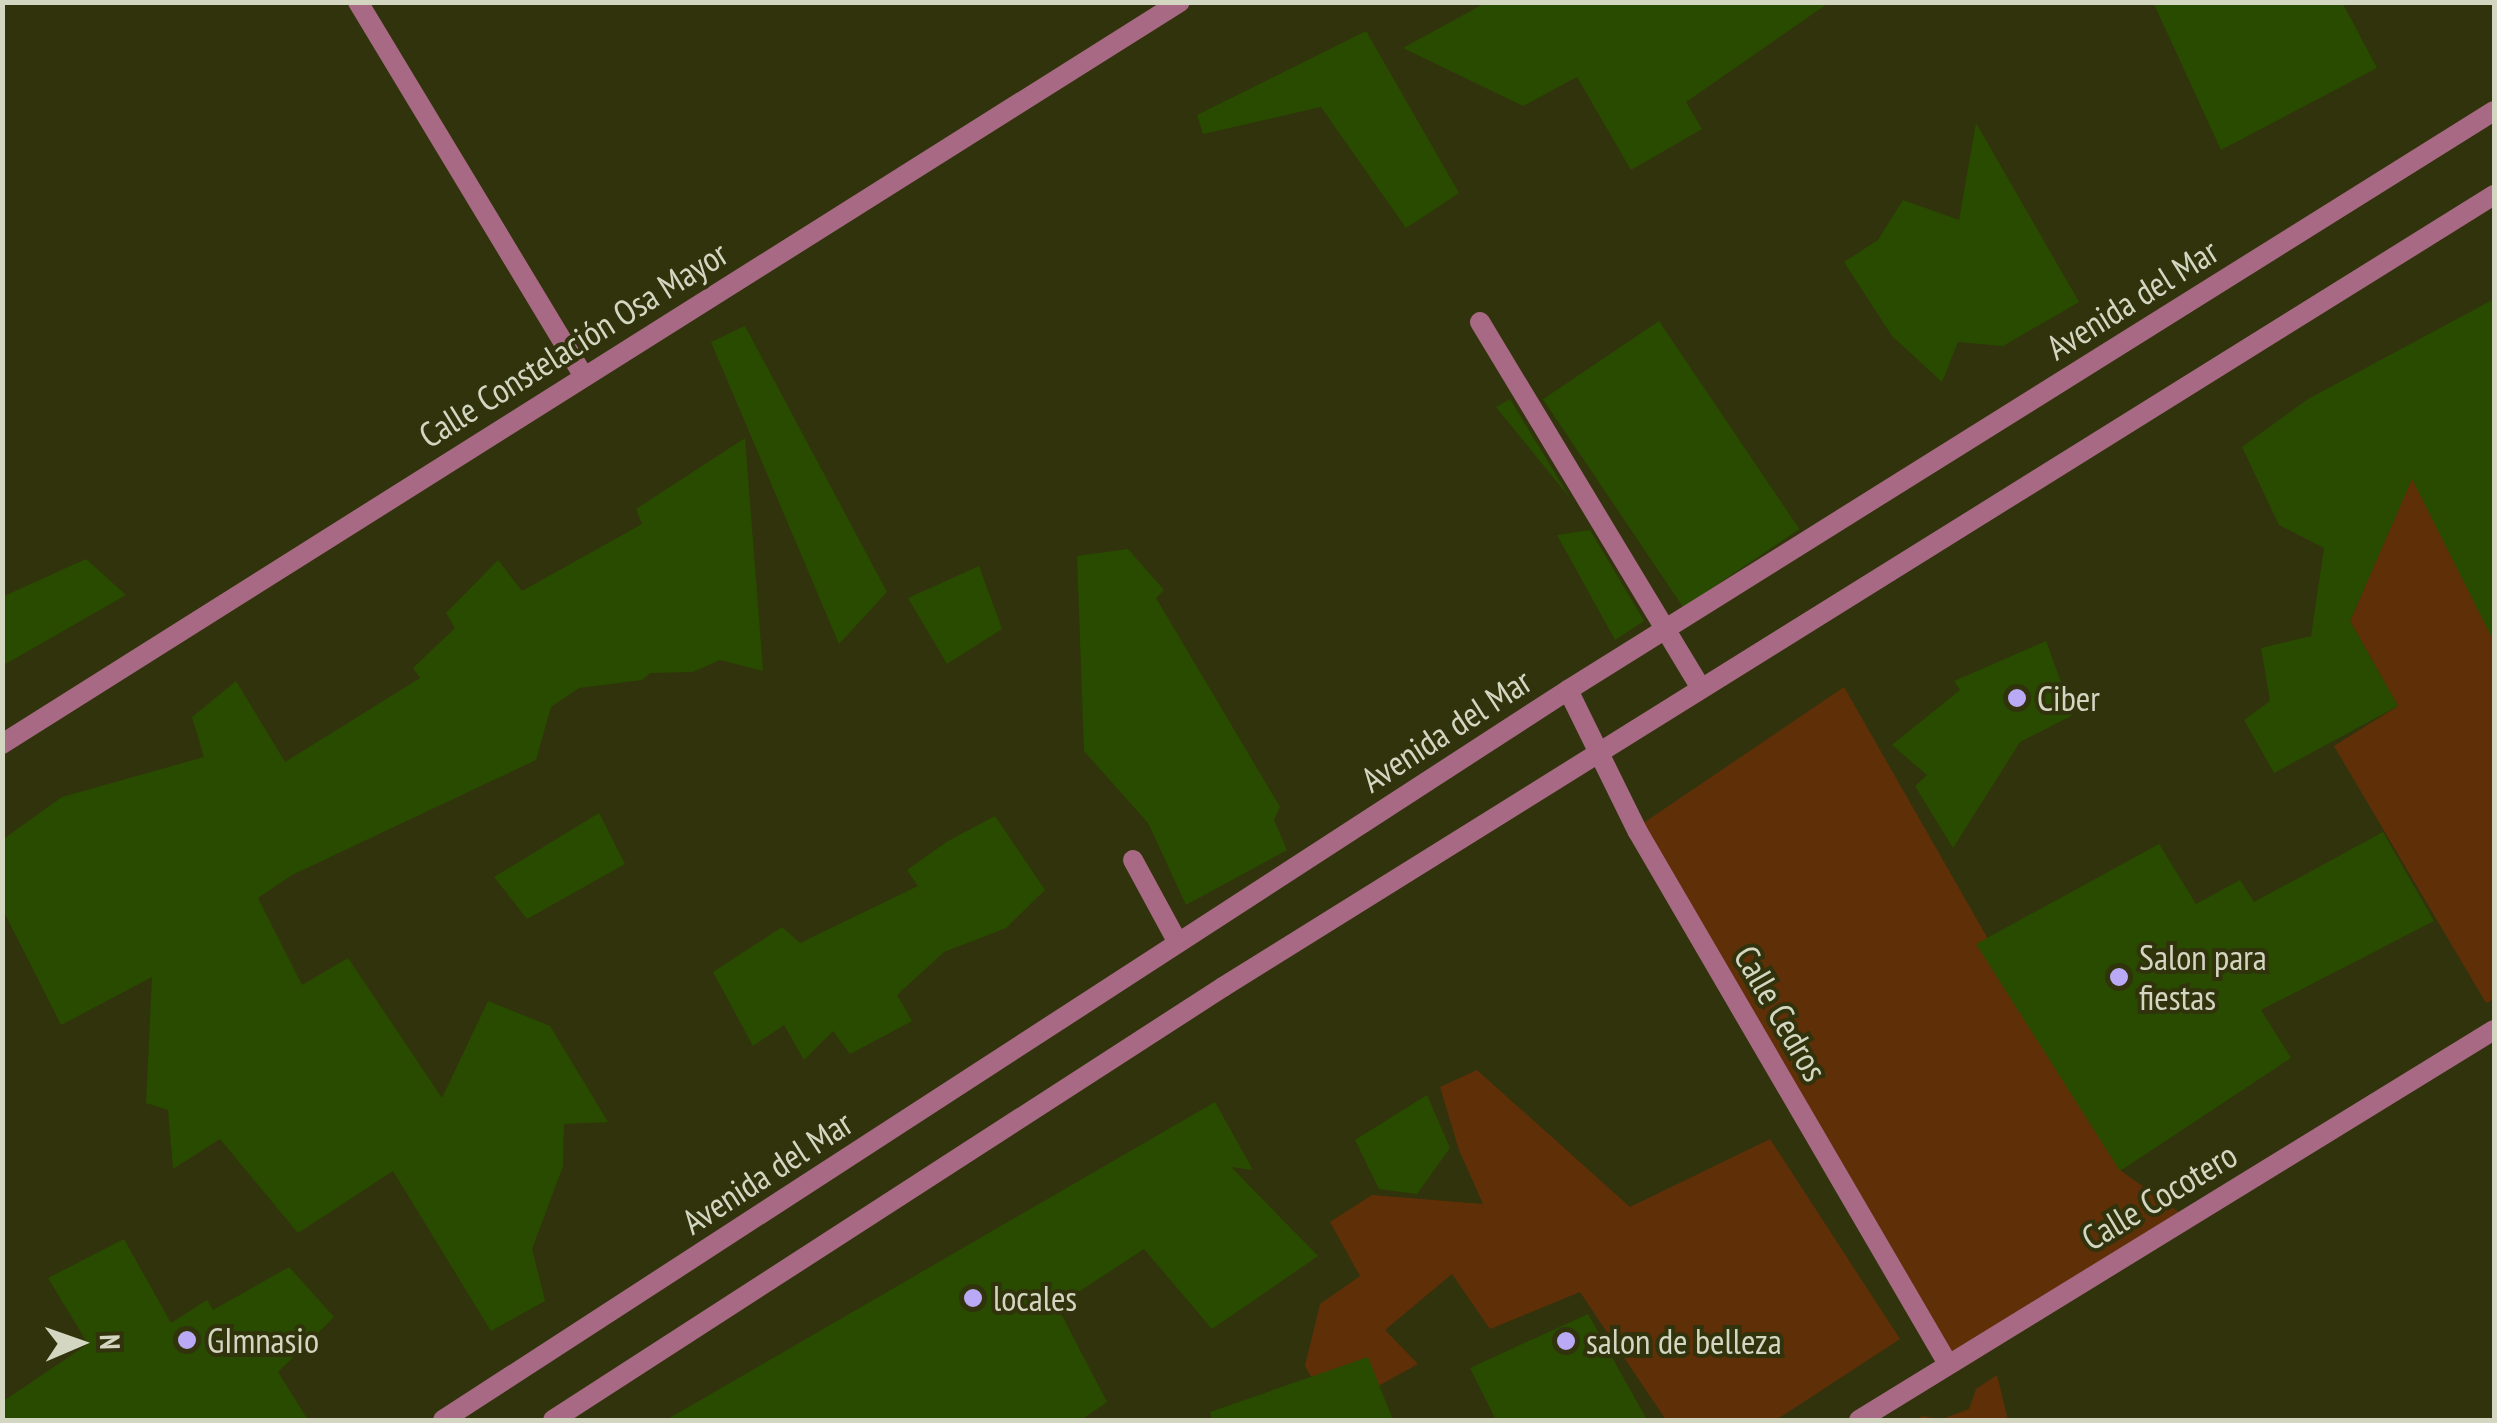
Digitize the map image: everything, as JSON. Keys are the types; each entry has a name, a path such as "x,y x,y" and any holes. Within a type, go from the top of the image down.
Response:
{"street":[{"path":"358,2 583,374"},
{"name":"Calle Constelación Osa Mayor","path":"2,744 1172,4"},
{"name":"Avenida del Mar","path":"443,1420 1568,690 2494,111"},
{"path":"553,1420 1223,988 2494,195"},
{"path":"1480,322 1701,689"},
{"name":"Calle Cedros","path":"1568,690 1638,832 1948,1364"},
{"path":"1134,860 1178,943"},
{"name":"Calle Cocotero","path":"1859,1420 2494,1030"}],"shaded area":[{"path":"2414,473 2482,616 2494,609 2494,999 2486,1003 2334,746 2398,706 2350,621"},
{"path":"1844,687 2120,1170 2179,1212 1947,1361 1639,826"},
{"path":"1477,1070 1630,1207 1770,1139 1900,1339 1776,1420 1666,1420 1580,1292 1490,1329 1452,1274 1385,1330 1418,1364 1331,1412 1305,1366 1320,1304 1360,1276 1330,1222 1372,1195 1483,1204 1459,1150 1440,1087"},
{"path":"1997,1375 2008,1420 1919,1420 1921,1416 1942,1419 1969,1409 1976,1389"}],"building":[{"path":"1487,2 1830,2 1686,102 1702,129 1631,170 1577,77 1523,106 1403,48"},
{"path":"2153,2 2342,2 2377,68 2221,150"},
{"path":"1366,31 1459,193 1406,228 1321,107 1203,134 1197,115"},
{"path":"1976,123 2079,302 2003,346 1958,342 1942,382 1892,336 1844,262 1878,240 1903,200 1959,220"},
{"path":"2494,299 2494,642 2412,479 2350,621 2398,706 2274,773 2244,720 2270,701 2261,648 2311,636 2324,548 2279,525 2242,447 2308,399"},
{"path":"1659,321 1799,529 1683,607 1543,399"},
{"path":"745,326 887,592 839,644 711,342"},
{"path":"1510,399 1570,498 1496,407"},
{"path":"745,438 763,671 720,660 693,672 650,673 642,680 579,688 551,707 536,760 292,875 258,898 302,985 348,958 442,1098 488,1001 550,1026 608,1122 564,1124 563,1166 532,1249 545,1301 491,1331 393,1171 298,1233 220,1139 173,1169 168,1110 146,1103 152,977 61,1025 2,908 2,840 62,797 204,757 192,717 236,681 285,762 420,678 413,668 455,628 446,613 498,560 522,591 642,524 636,509"},
{"path":"1590,530 1644,621 1615,640 1557,535"},
{"path":"1128,549 1164,590 1156,598 1280,807 1274,820 1287,850 1186,905 1148,823 1084,751 1077,556"},
{"path":"86,559 126,595 2,666 2,597"},
{"path":"979,566 1002,629 947,664 908,598"},
{"path":"2046,641 2073,715 2020,742 1953,848 1915,786 1927,775 1892,745 1960,690 1954,681"},
{"path":"599,813 625,864 527,919 494,877"},
{"path":"995,816 1045,890 1006,928 944,952 897,995 912,1021 850,1054 833,1031 804,1060 784,1025 753,1046 713,972 782,927 800,943 918,886 907,870 948,841"},
{"name":"Salon para fiestas","path":"2383,832 2434,921 2261,1010 2291,1058 2120,1171 1976,944 2159,844 2196,904 2240,880 2254,902"},
{"path":"1427,1095 1450,1148 1417,1194 1379,1189 1355,1140"},
{"name":"locales","path":"1215,1102 1253,1170 1231,1167 1318,1256 1212,1329 1144,1249 1057,1306 1107,1402 1081,1420 666,1420"},
{"path":"124,1239 171,1323 207,1300 213,1310 289,1267 334,1317 278,1372 308,1420 2,1420 2,1402 88,1344 48,1278"},
{"name":"salon de belleza","path":"1588,1314 1647,1420 1496,1420 1470,1368"},
{"path":"1368,1357 1393,1420 1212,1420 1210,1412"}],"place":[{"name":"Ciber","path":"2017,698"},
{"name":"Salon para fiestas","path":"2119,977"},
{"name":"locales","path":"973,1298"},
{"name":"GImnasio","path":"187,1340"},
{"name":"salon de belleza","path":"1566,1341"}]}
